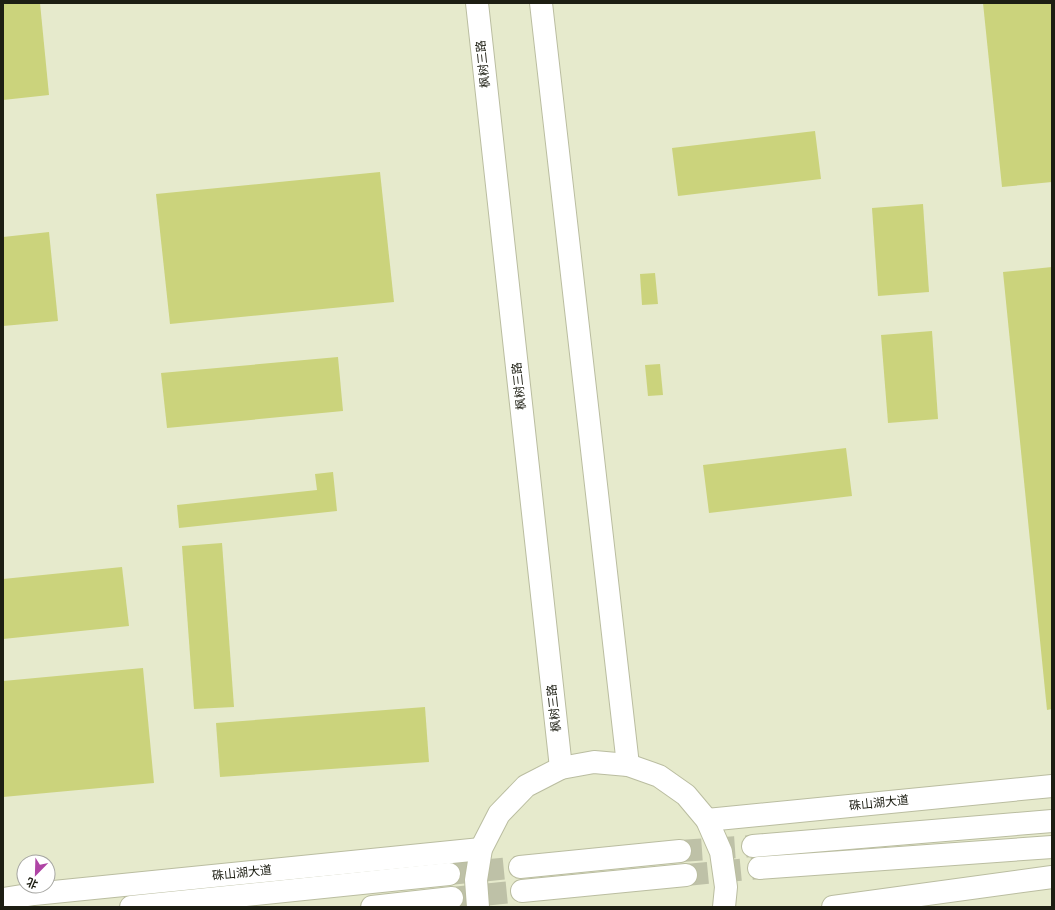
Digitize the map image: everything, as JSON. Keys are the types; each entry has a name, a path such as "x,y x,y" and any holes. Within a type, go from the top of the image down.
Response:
{"main road":[{"name":"枫树三路","path":"477,3 561,768"},
{"path":"541,3 628,765"},
{"path":"478,907 476,880 481,849 499,814 526,786 561,768 594,762 628,765 659,776 686,795 706,820 721,852 726,887 724,907"},
{"name":"硃山湖大道","path":"706,820 1052,786"},
{"path":"753,846 1052,821"},
{"path":"760,868 1052,847"},
{"name":"硃山湖大道","path":"3,899 34,894 481,849"},
{"path":"520,867 680,851"},
{"path":"131,907 449,874"},
{"path":"522,891 686,875"},
{"path":"834,907 1052,877"},
{"path":"372,907 452,898"}],"building":[{"path":"3,3 40,3 49,95 3,100"},
{"path":"983,3 1052,3 1052,182 1002,187"},
{"path":"815,131 821,179 678,196 672,148"},
{"path":"380,172 394,302 170,324 156,194"},
{"path":"923,204 929,292 878,296 872,208"},
{"path":"49,232 58,321 3,326 3,237"},
{"path":"1052,267 1052,709 1047,710 1003,272"},
{"path":"655,273 658,304 642,305 640,274"},
{"path":"932,331 938,419 888,423 881,335"},
{"path":"338,357 343,411 167,428 161,373"},
{"path":"660,364 663,395 648,396 645,365"},
{"path":"846,448 852,496 709,513 703,465"},
{"path":"333,472 337,511 179,528 177,505 317,490 315,474"},
{"path":"222,543 234,707 194,709 182,546"},
{"path":"122,567 129,626 3,639 3,579"},
{"path":"143,668 154,783 3,797 3,681"},
{"path":"425,707 429,762 220,777 216,723"}],"tunnel":[{"path":"680,851 753,846"},
{"path":"449,874 520,867"},
{"path":"686,875 759,868"},
{"path":"452,898 522,891"}]}
